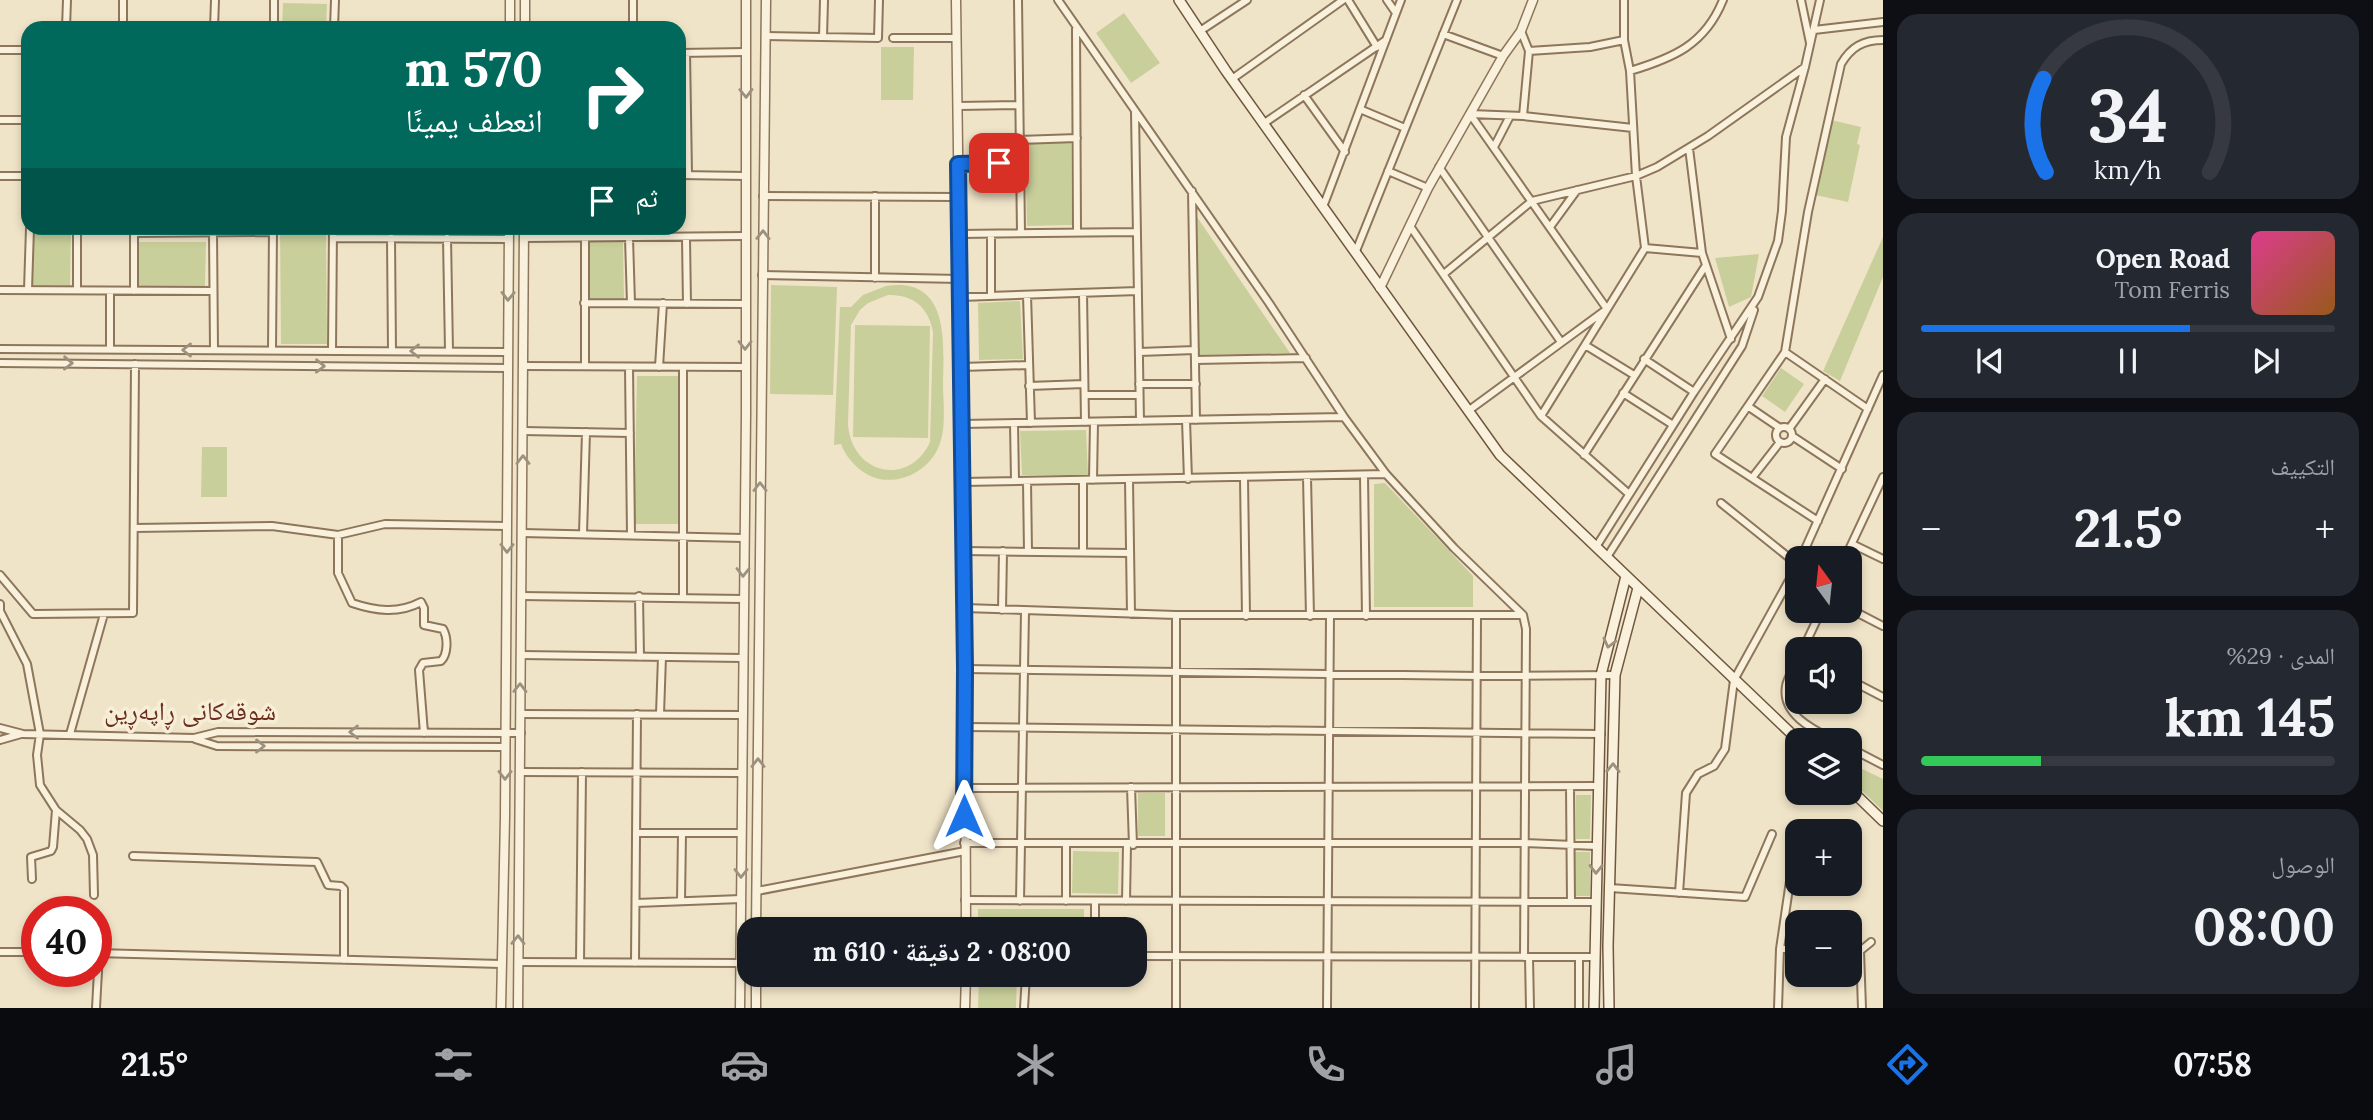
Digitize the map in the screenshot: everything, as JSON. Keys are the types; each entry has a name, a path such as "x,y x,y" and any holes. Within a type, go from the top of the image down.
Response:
{"main road":[{"path":"1179,0 1263,124 1500,455 1785,728"},
{"path":"1594,1008 1601,675 1626,576"},
{"path":"1609,1008 1615,675 1638,588"},
{"path":"1862,801 1883,821"}],"street":[{"path":"66,0 66,21"},
{"path":"123,0 123,21"},
{"path":"214,21 215,0"},
{"path":"274,0 274,21"},
{"path":"334,21 335,0"},
{"path":"510,0 510,21"},
{"path":"525,0 525,21"},
{"path":"633,0 633,21"},
{"path":"741,917 746,414 746,0"},
{"path":"756,917 766,0"},
{"path":"823,37 824,0"},
{"path":"766,36 878,38 879,0"},
{"path":"956,0 966,917"},
{"path":"1018,0 1021,233"},
{"path":"1058,0 1192,191 1344,417 1386,474 1454,548 1523,615 1526,676 1524,902 1530,1008"},
{"path":"1200,32 1247,0"},
{"path":"1232,79 1346,0 1377,47"},
{"path":"1387,0 1396,13"},
{"path":"1323,207 1362,110 1401,0"},
{"path":"1356,251 1457,0"},
{"path":"1541,416 1645,248 1636,176 1630,71 1624,40 1624,0"},
{"path":"1630,71 1661,62 1686,49 1705,31 1723,0"},
{"path":"1801,0 1811,45"},
{"path":"1607,557 1742,346 1778,241 1786,137 1811,45 1820,0"},
{"path":"1380,288 1439,167 1503,56 1521,31 1534,2"},
{"path":"1814,30 1883,22"},
{"path":"1076,26 1077,232"},
{"path":"1521,31 1529,51 1523,116"},
{"path":"1443,34 1503,56"},
{"path":"893,38 957,38"},
{"path":"1263,124 1388,38"},
{"path":"1529,51 1563,50 1624,40"},
{"path":"1818,521 1715,454 1785,352 1808,212 1839,69 1848,53 1858,45 1883,40"},
{"path":"0,50 21,50"},
{"path":"686,53 745,52"},
{"path":"1445,273 1532,201 1636,176 1657,167 1689,148 1805,67"},
{"path":"1304,95 1345,152"},
{"path":"958,106 1019,105"},
{"path":"1362,110 1405,128"},
{"path":"1135,111 1140,421"},
{"path":"1471,114 1523,116 1633,128"},
{"path":"1471,114 1607,309"},
{"path":"1494,147 1510,116"},
{"path":"0,120 21,120"},
{"path":"686,134 688,175 746,176"},
{"path":"1019,140 1077,138"},
{"path":"1689,148 1702,253 1731,339"},
{"path":"746,155 764,155"},
{"path":"958,164 1020,163"},
{"path":"1439,167 1562,342"},
{"path":"1388,171 1428,188"},
{"path":"0,176 21,176"},
{"path":"1550,227 1577,190"},
{"path":"1192,191 1196,420"},
{"path":"763,196 959,197"},
{"path":"875,196 875,278"},
{"path":"1410,226 1445,273 1541,416 1629,494"},
{"path":"959,234 1137,232"},
{"path":"991,234 991,296"},
{"path":"29,290 30,235"},
{"path":"77,290 78,235"},
{"path":"134,235 134,291"},
{"path":"214,235 214,350"},
{"path":"272,350 273,235"},
{"path":"501,1008 505,844 509,235"},
{"path":"517,1008 524,238 746,236"},
{"path":"686,237 687,304"},
{"path":"332,351 333,238 509,239"},
{"path":"391,238 392,351"},
{"path":"447,238 449,351"},
{"path":"585,238 585,366"},
{"path":"629,238 631,303"},
{"path":"1645,248 1702,253"},
{"path":"1584,455 1706,265"},
{"path":"762,275 960,279"},
{"path":"0,290 213,291"},
{"path":"110,290 110,349"},
{"path":"960,297 1138,291"},
{"path":"1083,293 1085,422"},
{"path":"1027,295 1031,423"},
{"path":"1596,547 1758,297"},
{"path":"584,303 746,304"},
{"path":"659,367 663,303"},
{"path":"1468,411 1607,309"},
{"path":"1585,345 1634,375"},
{"path":"0,349 507,352"},
{"path":"1139,352 1195,350"},
{"path":"291,351 291,366"},
{"path":"1785,352 1868,409"},
{"path":"1195,360 1306,358"},
{"path":"1644,359 1694,392"},
{"path":"0,363 507,368"},
{"path":"0,575 33,614 133,613 135,364"},
{"path":"961,367 1029,365"},
{"path":"523,366 745,368"},
{"path":"629,367 631,535"},
{"path":"683,367 683,597"},
{"path":"1807,546 1883,375"},
{"path":"1780,442 1787,442 1825,379"},
{"path":"1030,386 1084,384"},
{"path":"1139,384 1196,384"},
{"path":"1623,393 1673,425"},
{"path":"1085,395 1139,395"},
{"path":"1749,407 1842,469"},
{"path":"746,414 760,414"},
{"path":"961,424 1344,417"},
{"path":"1186,420 1188,479"},
{"path":"1093,480 1094,422"},
{"path":"1014,423 1015,481"},
{"path":"1780,428 1776,436 1780,442"},
{"path":"523,432 630,433"},
{"path":"583,534 586,432"},
{"path":"1752,478 1780,442"},
{"path":"963,482 1386,474"},
{"path":"1363,476 1366,615"},
{"path":"1307,477 1310,616"},
{"path":"1883,477 1881,488 1852,544 1883,559"},
{"path":"1244,478 1246,615"},
{"path":"1083,480 1083,552"},
{"path":"1129,480 1131,614"},
{"path":"1027,481 1028,552"},
{"path":"1721,503 1785,555"},
{"path":"134,528 272,526 338,535 385,524 507,526"},
{"path":"522,533 743,538"},
{"path":"338,535 338,573 352,603 373,610 389,611 410,608 421,602 424,608 424,625 443,629 447,635 445,657 441,661 423,663 419,670 424,733"},
{"path":"963,551 1130,553"},
{"path":"1002,610 1003,551"},
{"path":"1679,892 1686,793 1698,774 1714,766 1725,749 1734,680 1785,587"},
{"path":"522,596 744,599"},
{"path":"639,596 640,657"},
{"path":"0,604 27,664 40,734 38,778 48,801 87,839 93,855 94,895"},
{"path":"964,608 1176,615 1523,615"},
{"path":"1020,901 1025,611"},
{"path":"70,734 104,614"},
{"path":"1176,615 1176,1008"},
{"path":"1475,1008 1479,676 1477,615"},
{"path":"1862,615 1883,626"},
{"path":"1327,1008 1330,616"},
{"path":"743,630 759,630"},
{"path":"521,655 743,658"},
{"path":"660,714 662,657"},
{"path":"965,669 1479,676 1615,675"},
{"path":"1862,686 1883,697"},
{"path":"520,714 742,715"},
{"path":"635,963 637,714"},
{"path":"1797,714 1810,728"},
{"path":"965,727 1601,734"},
{"path":"0,728 23,734 194,738 218,732 521,733"},
{"path":"380,732 380,746"},
{"path":"0,740 23,734"},
{"path":"194,738 217,746 505,747"},
{"path":"1862,754 1883,765"},
{"path":"520,772 742,773"},
{"path":"580,962 582,772"},
{"path":"964,788 1599,786"},
{"path":"1126,901 1131,787"},
{"path":"1570,787 1571,902"},
{"path":"743,806 758,806"},
{"path":"32,879 31,857 47,854 53,847 56,810"},
{"path":"637,832 742,833"},
{"path":"681,901 682,833"},
{"path":"1610,888 1745,897 1772,834"},
{"path":"757,891 965,847 1477,843 1597,846"},
{"path":"505,844 520,844"},
{"path":"1066,845 1066,901"},
{"path":"134,856 317,862 328,885 341,886 344,889 344,960"},
{"path":"1778,1008 1780,949 1788,896"},
{"path":"635,903 741,899"},
{"path":"965,900 1596,902"},
{"path":"1095,901 1095,917"},
{"path":"1862,949 1871,942"},
{"path":"1780,949 1785,949"},
{"path":"0,952 21,952"},
{"path":"112,953 501,964"},
{"path":"1147,956 1595,957"},
{"path":"1578,1008 1579,957"},
{"path":"518,962 737,963"},
{"path":"96,1008 97,987"},
{"path":"741,987 741,1006 756,1006 756,987"},
{"path":"965,1008 966,987"},
{"path":"1024,1008 1025,987"},
{"path":"1861,987 1862,1008"}],"green space":[{"path":"283,3 327,4 326,21 282,21"},
{"path":"1124,13 1160,63 1131,83 1096,33"},
{"path":"881,47 914,47 913,100 881,100"},
{"path":"1831,120 1861,127 1848,202 1815,195"},
{"path":"1071,142 1072,225 1027,226 1025,144"},
{"path":"1197,217 1290,353 1199,355"},
{"path":"34,235 71,235 70,286 32,285"},
{"path":"280,235 326,235 327,344 281,344"},
{"path":"1883,237 1883,277 1840,381 1823,371"},
{"path":"623,241 624,299 590,299 590,242"},
{"path":"139,242 206,242 205,286 139,287"},
{"path":"1759,254 1751,297 1729,307 1715,258"},
{"path":"771,285 837,287 833,395 770,394"},
{"path":"886,286 907,286 922,291 932,301 939,315 943,348 943,433 937,450 925,466 899,479 879,479 867,474 851,461 841,444 834,445 840,307 851,307 863,295","holes":["888,295 912,300 924,309 933,332 930,442 921,456 909,466 896,470 882,469 870,464 859,454 848,424 851,325 868,303"]},
{"path":"1020,301 1023,359 979,360 978,303"},
{"path":"855,325 930,326 928,438 853,437"},
{"path":"1781,368 1804,384 1785,412 1762,396"},
{"path":"637,376 679,376 679,524 634,524"},
{"path":"1086,430 1088,475 1022,475 1020,431"},
{"path":"202,447 227,447 227,497 201,497"},
{"path":"1385,483 1473,576 1473,607 1374,607 1374,484"},
{"path":"1862,769 1883,779 1883,811 1862,791"},
{"path":"1138,793 1165,793 1165,836 1138,836"},
{"path":"1576,795 1591,795 1590,839 1576,839"},
{"path":"1073,851 1119,852 1118,894 1072,893"},
{"path":"1575,852 1590,852 1590,896 1575,896"},
{"path":"978,909 1084,909 1084,917 978,917"},
{"path":"979,987 1017,987 1016,1008 978,1008"}],"district":[{"name":"شوقەکانی ڕاپەڕین","path":"190,710"}],"route":[{"path":"964,816 965,669 958,164 999,163"}]}
